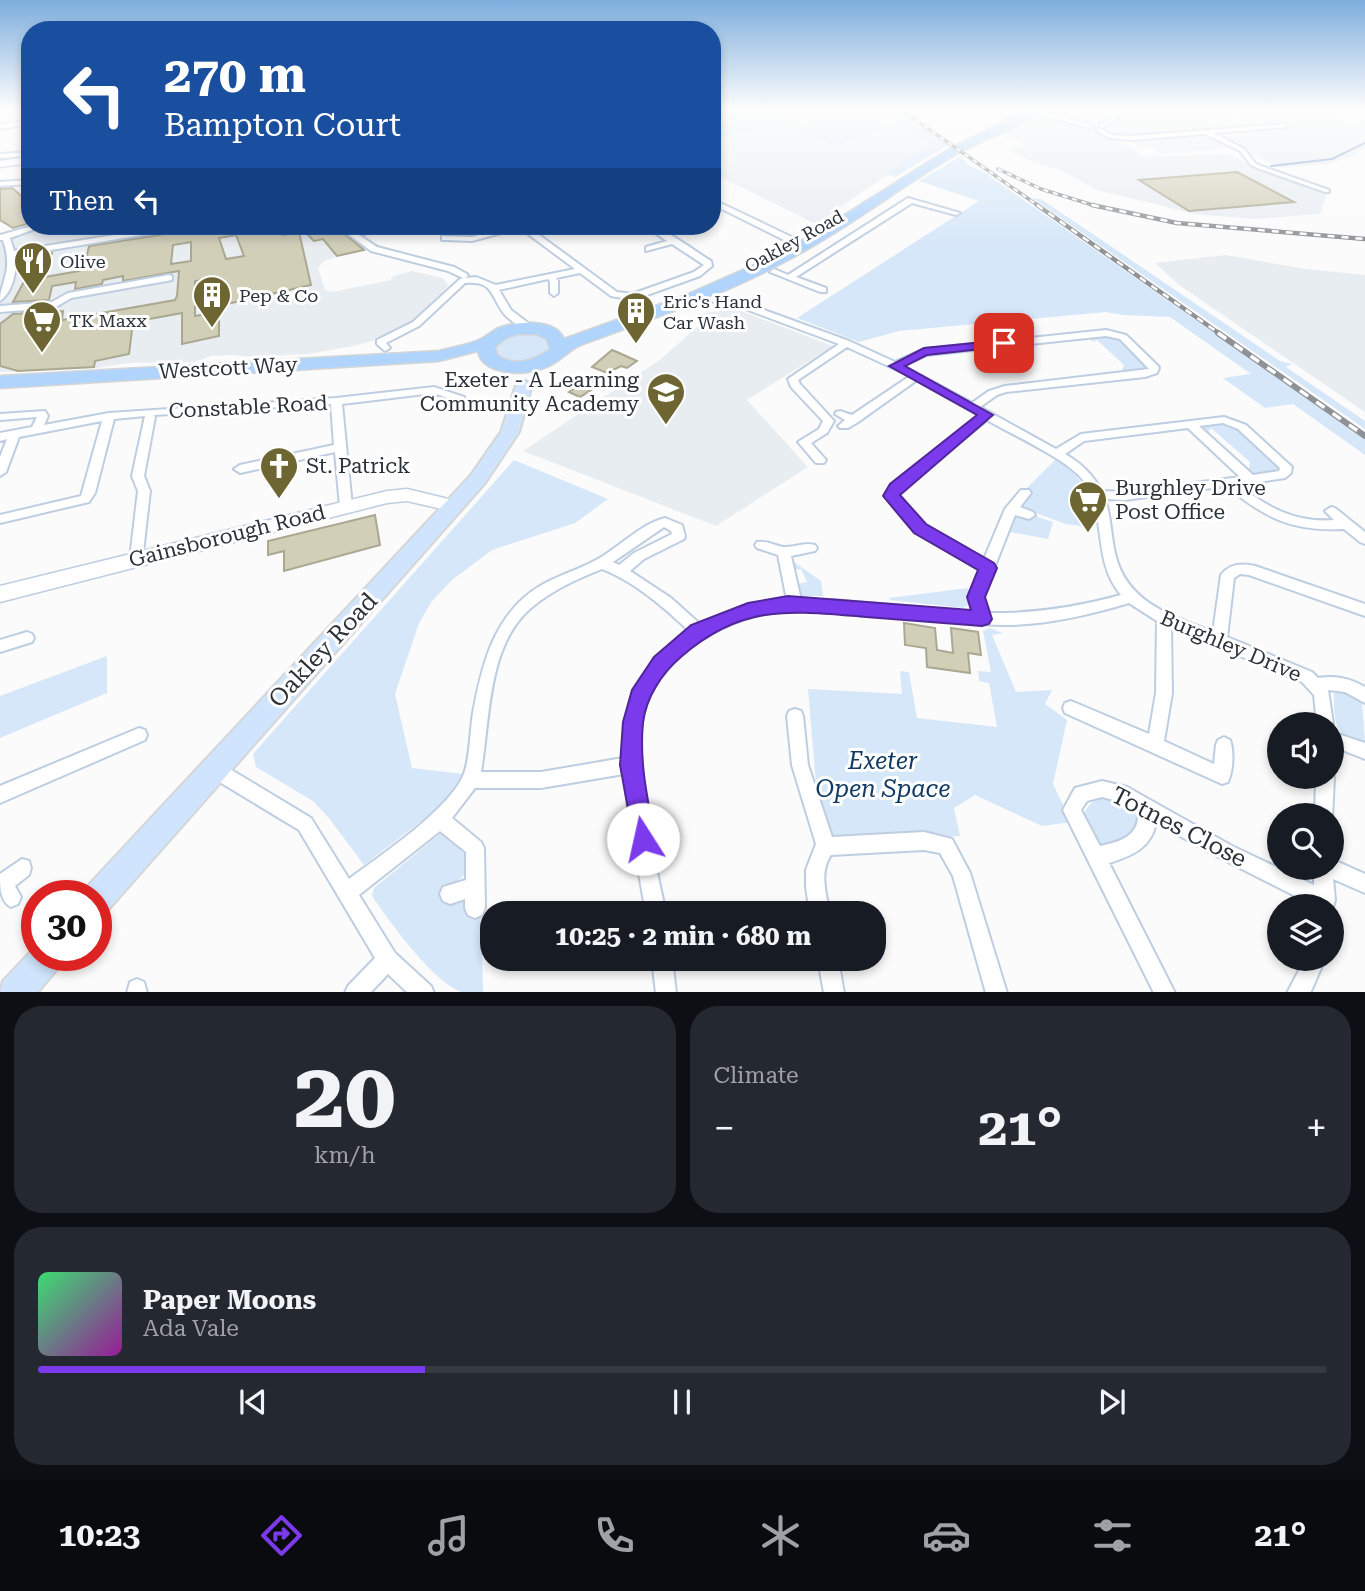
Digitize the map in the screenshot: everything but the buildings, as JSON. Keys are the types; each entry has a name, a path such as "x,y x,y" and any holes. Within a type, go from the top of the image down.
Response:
{"highway":[{"name":"Oakley Road","path":"548,331 581,332 718,281 797,243 937,154"},
{"name":"Oakley Road","path":"514,367 732,282 833,229 948,154"},
{"path":"514,367 492,347 515,329 548,331 555,336 552,354"},
{"name":"Westcott Way","path":"6,380 439,356 492,347"}],"main road":[{"path":"514,367 524,385 552,354"},
{"name":"Oakley Road","path":"112,882 455,506 494,458 510,432 524,385"},
{"path":"15,992 34,971"}],"street":[{"path":"1246,154 1259,167 1328,191"},
{"path":"0,156 21,157"},
{"path":"0,164 21,159"},
{"path":"0,184 21,183"},
{"name":"Oakley Road","path":"789,278 907,199 956,213"},
{"path":"721,205 797,243"},
{"name":"Oakley Road","path":"833,229 855,236"},
{"path":"0,298 13,269 12,254 5,234"},
{"path":"12,254 129,235"},
{"path":"357,235 384,253 452,269 463,279 476,280 495,288 581,270"},
{"path":"451,237 472,239 487,235"},
{"path":"532,235 614,294 633,297 697,274 708,266 708,263 664,235"},
{"path":"649,249 674,241"},
{"name":"Oakley Road","path":"774,272 823,290"},
{"path":"550,277 554,281 554,293"},
{"path":"0,309 54,305 68,296 169,278"},
{"path":"383,345 416,324 463,279"},
{"path":"732,282 727,292 734,302"},
{"path":"495,288 507,312 529,328"},
{"path":"696,298 734,302"},
{"name":"Burghley Drive","path":"734,302 846,343 917,376 1057,454 1093,482 1114,573 1118,582 1132,597 1164,618 1296,670 1315,685"},
{"path":"492,347 505,324 507,312"},
{"path":"895,366 924,352 1106,333 1123,337 1154,368 1150,373 1005,389 993,393 974,407"},
{"path":"820,460 804,442 823,431 829,421 794,385 793,379 846,343"},
{"path":"840,414 849,423 917,376"},
{"name":"Constable Road","path":"0,438 109,416 337,401 434,390 460,399"},
{"path":"337,401 346,507"},
{"path":"0,417 41,413 43,416 36,430"},
{"path":"986,415 896,488 891,496 920,528 988,568"},
{"path":"1,518 85,499 89,493 109,416"},
{"path":"1057,454 1081,438 1214,420 1236,424 1274,453 1286,467 1281,475 1125,496 1098,495"},
{"path":"136,558 144,491 138,475 152,422"},
{"path":"1189,423 1250,479"},
{"path":"0,472 15,435"},
{"path":"240,469 340,447"},
{"path":"1228,482 1259,506 1294,523 1321,527 1347,524"},
{"path":"982,619 976,597 1011,509 1025,493"},
{"name":"Gainsborough Road","path":"0,594 397,495 455,506"},
{"path":"1011,509 1029,515"},
{"path":"1331,511 1365,539"},
{"path":"348,892 439,819 472,780 488,667 501,633 516,611 536,594 562,579 602,563 655,525 665,522 677,528 679,536 639,556 621,572"},
{"path":"762,545 785,552 810,548"},
{"path":"785,552 795,604"},
{"path":"602,563 621,572 685,617 698,631"},
{"path":"1219,639 1228,575 1238,569 1250,570 1365,610"},
{"path":"654,901 631,765 633,722 639,696 661,662 698,631 748,610 795,604 982,619 1052,617 1132,597"},
{"path":"1155,745 1164,693 1164,618"},
{"path":"0,646 27,638"},
{"path":"1324,712 1324,700 1315,685 1329,681 1352,688 1365,696"},
{"path":"1071,708 1222,776 1224,745"},
{"path":"795,716 800,765 825,846"},
{"path":"0,794 139,735"},
{"path":"1344,743 1365,751"},
{"path":"472,780 541,780 631,765"},
{"path":"214,769 305,824 388,960 424,992"},
{"name":"Totnes Close","path":"1165,992 1072,810 1081,794 1102,789 1121,793 1308,894"},
{"path":"1096,856 1121,851 1143,837 1149,818 1147,809"},
{"path":"439,819 475,848 475,908"},
{"path":"818,901 813,873 818,855 825,846 924,841 946,845 961,873 997,992"},
{"path":"4,888 22,868"},
{"path":"1344,875 1365,884"},
{"path":"450,894 475,887"},
{"path":"355,992 388,960"},
{"path":"663,971 666,992"},
{"path":"830,971 834,992"},
{"path":"1297,992 1310,971"}],"shaded area":[{"path":"721,154 917,154 816,224 721,177"},
{"path":"1017,154 1141,154 1146,157 1230,154 1255,168 1327,193 1320,214 1255,219 1195,214 1097,190 1060,170 1034,163"},
{"path":"1250,154 1357,154 1327,164 1281,168"},
{"path":"354,235 367,247 324,261 318,268 325,290 332,292 391,280 393,276 412,271 443,278 448,286 409,326 354,346 307,354 211,356 194,362 128,363 97,368 0,372 0,240 18,237"},
{"path":"1226,255 1306,269 1365,275 1365,412 1179,285 1155,263"},
{"name":"Exeter - A Learning Community Academy","path":"736,309 833,346 747,400 808,467 716,526 523,451 661,359 698,326 704,313"}],"green space":[{"path":"915,154 933,154 895,177 885,174"},
{"path":"961,156 969,166 982,171 1365,438 1365,455 1293,404 1265,408 1223,378 1251,374 1170,317 1106,312 899,331 859,342 797,318 979,201 919,181"},
{"path":"1032,198 1041,199 1280,361 1292,364 1286,367 1365,421 1365,429"},
{"path":"530,332 545,336 551,345 541,357 526,362 495,354 495,345 505,336"},
{"path":"1104,335 1123,340 1148,368 1126,373 1122,370 1124,365 1097,340 1093,342 1088,337"},
{"path":"1217,423 1239,429 1279,463 1280,469 1255,474 1249,469 1250,462 1211,428 1208,432 1201,425"},
{"path":"514,460 608,499 575,523 492,550 452,580 432,601 419,623 395,694 412,768 463,774 442,805 364,865 313,801 256,767 253,754"},
{"path":"1055,460 1074,474 1084,488 1093,528 1066,524 1033,512 1030,514 1021,507 1030,494 1024,491"},
{"path":"1015,515 1030,519 1032,515 1053,522 1048,539 1010,532"},
{"path":"791,560 821,581 823,596 802,596 802,600 796,584 807,582 801,569 792,570"},
{"path":"968,588 970,604 963,608 889,598"},
{"name":"Exeter Open Space","path":"990,628 1003,633 992,635 1016,692 1052,690 1045,704 1067,720 1053,784 1071,822 1042,826 975,795 954,808 960,836 851,842 834,838 816,784 808,689 902,694 900,671 909,672 917,718 997,727 989,683 979,681 978,671 991,672 983,631"},
{"path":"107,656 107,693 0,738 0,696"},
{"path":"1334,687 1341,687 1362,701 1365,742 1344,734 1344,712 1335,712"},
{"path":"1101,797 1113,797 1137,807 1144,822 1126,842 1099,847 1090,832 1085,814 1087,808"},
{"path":"442,832 451,839 464,854 467,869 456,881 443,886 443,902 460,898 469,907 480,910 480,971 482,971 483,992 461,992 437,976 389,920 372,896 374,888"}],"waterway":[{"path":"1271,166 1332,159 1342,154"}],"railway":[{"path":"965,154 1040,207"},
{"path":"998,169 1041,189 1094,205"},
{"path":"1037,205 1220,334"},
{"path":"1094,205 1177,223 1365,239"},
{"path":"1094,205 1099,207"},
{"path":"1218,333 1365,436"}],"place":[{"name":"Olive","path":"33,295"},
{"name":"Pep & Co","path":"212,329"},
{"name":"Eric's Hand Car Wash","path":"636,345"},
{"name":"TK Maxx","path":"42,354"},
{"name":"Exeter - A Learning Community Academy","path":"666,426"},
{"name":"St. Patrick","path":"279,500"},
{"name":"Burghley Drive Post Office","path":"1088,534"}],"route":[{"path":"643,839 631,765 633,722 639,696 661,662 698,631 748,610 788,603 982,619 976,597 988,568 920,528 891,496 896,488 986,415 895,366 924,352 1004,343"}]}
